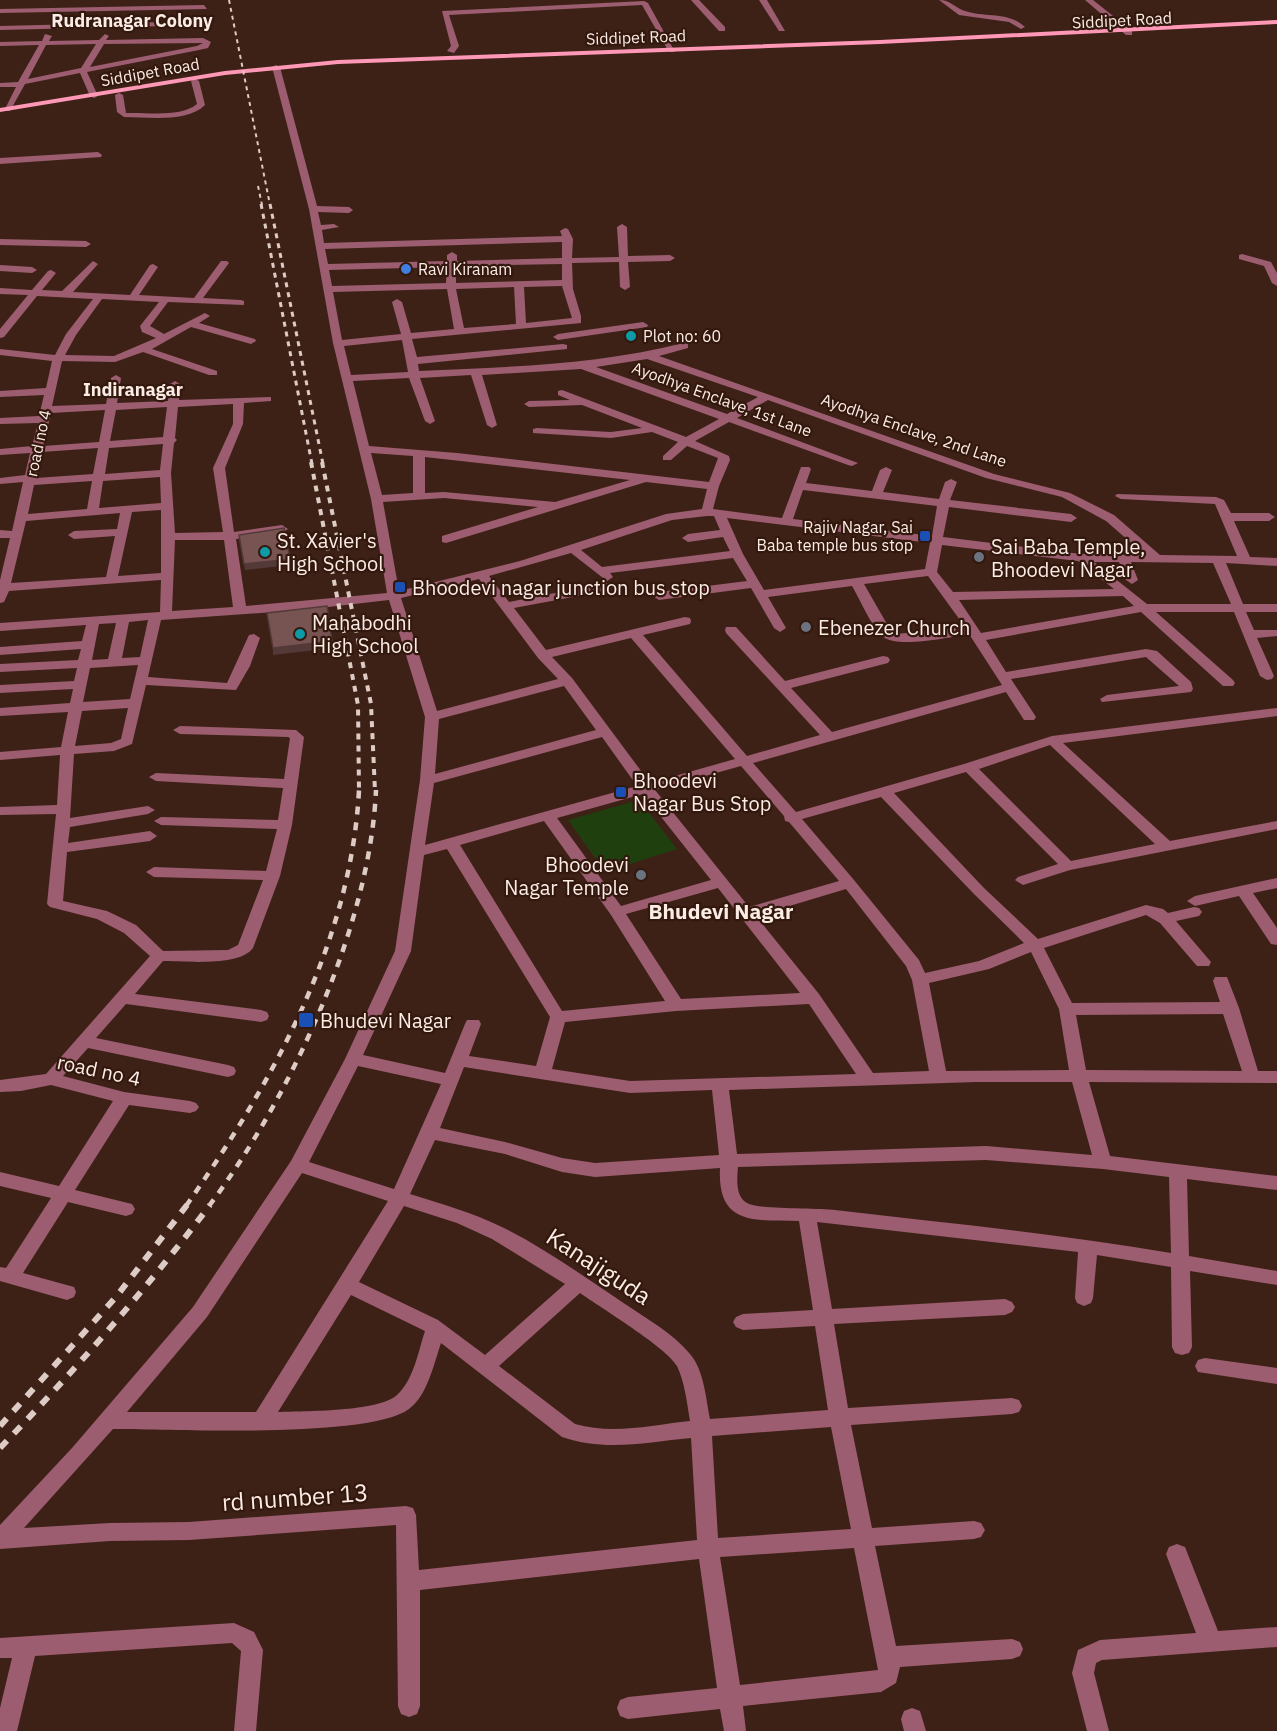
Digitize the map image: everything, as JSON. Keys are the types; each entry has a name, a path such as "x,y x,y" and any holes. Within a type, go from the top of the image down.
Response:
{"main road":[{"name":"Siddipet Road","path":"2,110 225,73 277,69 882,45 1277,23"},
{"name":"Siddipet Road","path":"2,110 52,107 195,81 339,62 1127,32"}],"street":[{"path":"83,72 102,42 122,0"},
{"path":"494,0 498,10"},
{"path":"695,0 722,29"},
{"path":"764,0 782,29"},
{"path":"943,0 962,13 1011,20 1021,27"},
{"path":"1089,0 1127,32"},
{"path":"451,51 455,46 446,14 644,3 672,50"},
{"path":"0,11 204,7"},
{"path":"1128,21 1141,31"},
{"path":"0,28 204,23"},
{"path":"2,110 22,83 52,27"},
{"path":"0,44 203,40 207,44 199,48 83,72 0,85"},
{"path":"1,1540 200,1312 298,1165 353,1059 403,951 427,780 432,717 393,596 376,499 338,343 313,209 277,69"},
{"path":"83,72 94,96"},
{"path":"119,95 121,112 124,115 189,112 201,105 195,81"},
{"path":"0,161 98,155"},
{"path":"313,209 349,210"},
{"path":"316,228 334,227"},
{"path":"622,227 625,286"},
{"path":"320,246 453,237 566,235 567,284 570,304 577,321 338,343"},
{"path":"453,237 452,286 460,332"},
{"path":"0,242 86,244"},
{"path":"1242,257 1268,264 1277,283"},
{"path":"324,267 670,258"},
{"path":"197,300 224,263"},
{"path":"65,294 93,264"},
{"path":"133,297 153,267"},
{"path":"0,268 32,270"},
{"path":"0,335 6,321 36,293 51,273"},
{"path":"327,289 567,284"},
{"path":"519,285 521,326"},
{"path":"0,291 241,303"},
{"name":"road no 4","path":"1,592 21,518 58,358 71,334 99,297"},
{"path":"165,338 146,330 145,326 166,299"},
{"path":"397,302 413,361 414,376 430,421"},
{"path":"0,352 58,358 115,359 143,349 205,316"},
{"path":"190,324 251,341"},
{"path":"549,324 576,366"},
{"path":"413,361 560,342 643,325"},
{"path":"346,378 576,366 648,356 684,346"},
{"path":"143,349 213,373"},
{"name":"Ayodhya Enclave, 2nd Lane","path":"648,356 979,472 1066,495 1110,518 1156,558"},
{"name":"Ayodhya Enclave, 1st Lane","path":"576,366 852,463"},
{"path":"476,373 492,425"},
{"path":"92,512 106,445 116,378"},
{"path":"0,756 67,752 122,745 127,741 161,615 167,576 169,537 165,473 171,440 175,384"},
{"path":"0,394 50,391"},
{"path":"561,393 687,440 723,456 724,460 713,486 713,513 780,628"},
{"path":"668,458 687,440 767,396"},
{"path":"0,421 111,406 267,399"},
{"path":"239,400 238,424 219,468 240,609"},
{"path":"529,404 587,402"},
{"path":"537,431 622,434 654,428"},
{"path":"0,452 171,440"},
{"path":"364,448 713,486"},
{"path":"418,495 419,453"},
{"path":"786,523 806,469"},
{"path":"877,494 886,470"},
{"path":"0,481 165,473"},
{"path":"446,539 646,478"},
{"path":"951,482 944,502 931,572 976,634 1029,717"},
{"path":"800,486 1071,518"},
{"path":"376,499 418,495 486,498 557,506"},
{"path":"1121,496 1220,502 1245,560"},
{"path":"21,518 167,506"},
{"path":"111,581 127,510"},
{"path":"0,627 302,606 393,596 482,575 670,517 713,513 1081,558 1277,562"},
{"path":"1227,517 1269,518"},
{"path":"169,537 228,536 282,529"},
{"path":"74,535 121,532"},
{"path":"688,538 726,533"},
{"path":"0,534 16,535"},
{"path":"572,548 605,579"},
{"path":"507,606 605,579 736,554"},
{"path":"1081,558 1129,586"},
{"path":"1124,558 1129,586 1144,608 1228,683"},
{"path":"1218,559 1267,676"},
{"path":"659,596 857,582 931,572"},
{"path":"482,575 543,655 567,681 646,789 813,998 869,1080"},
{"path":"1,592 167,576"},
{"path":"857,582 886,633 891,638 899,639 976,634 1144,608 1277,608"},
{"path":"950,596 1063,595 1129,586"},
{"path":"114,663 124,617"},
{"path":"93,620 74,707 67,752 55,904 102,915 130,929 159,956 231,955 245,948 272,876 285,825 297,737 295,734 180,730"},
{"path":"543,655 685,621"},
{"path":"731,630 830,738"},
{"path":"633,632 790,818 849,883 913,964 920,980 939,1077"},
{"path":"1249,634 1273,633"},
{"path":"142,681 231,687 243,666 254,638"},
{"path":"0,651 89,644"},
{"path":"415,853 830,738 1006,682 1146,653 1152,654 1186,686 1186,689 1107,699"},
{"path":"782,686 883,660"},
{"path":"0,668 147,661"},
{"path":"432,717 567,681"},
{"path":"0,689 79,685"},
{"path":"0,712 137,703"},
{"path":"790,818 969,767 1052,740 1277,712"},
{"path":"427,780 606,732"},
{"path":"1052,740 1166,846"},
{"path":"969,767 1068,866"},
{"path":"156,777 292,784"},
{"path":"884,791 979,891 1035,945 1067,1009 1079,1077 1103,1162"},
{"path":"0,812 63,816 148,810"},
{"path":"549,816 617,912 676,1005"},
{"path":"161,821 285,825"},
{"path":"1023,879 1068,866 1277,825"},
{"path":"58,849 150,836"},
{"path":"450,843 558,1017 542,1074"},
{"path":"154,872 272,876"},
{"path":"617,912 722,882"},
{"path":"747,913 849,883"},
{"path":"1165,919 1194,906 1243,890 1277,883"},
{"path":"1243,890 1277,940"},
{"path":"920,980 983,965 1035,945 1146,910 1158,913 1165,919 1203,962"},
{"path":"51,1079 159,956"},
{"path":"1221,981 1252,1077"},
{"path":"123,998 261,1016"},
{"path":"558,1017 676,1005 813,998"},
{"path":"1067,1009 1231,1008"},
{"path":"261,1421 399,1198 473,1024"},
{"path":"82,1041 228,1071"},
{"path":"353,1059 450,1080"},
{"path":"459,1060 630,1087 939,1077 1277,1077"},
{"name":"road no 4","path":"0,1086 21,1085 51,1079 124,1098 190,1107"},
{"path":"720,1085 729,1161 728,1183 732,1200 740,1208 754,1213 807,1214 1088,1246 1277,1278"},
{"path":"67,1292 5,1275 63,1194 124,1098"},
{"path":"429,1132 505,1148 562,1165 595,1170 729,1161 986,1153 1103,1162 1277,1183"},
{"name":"Kanajiguda","path":"298,1165 463,1218 499,1234 579,1283 660,1338 684,1360 694,1387 701,1428 708,1548 735,1731"},
{"path":"1178,1171 1182,1347"},
{"path":"0,1179 126,1209"},
{"path":"628,1708 730,1699 881,1680 888,1676 887,1657 839,1418 807,1214"},
{"path":"1084,1298 1088,1246"},
{"path":"486,1366 579,1283"},
{"path":"347,1285 436,1329 569,1431 585,1438 602,1439 701,1428 1012,1406"},
{"path":"743,1322 1005,1307"},
{"path":"108,1420 261,1421 358,1417 390,1412 402,1404 415,1386 436,1329"},
{"path":"1205,1366 1277,1376"},
{"name":"rd number 13","path":"1,1540 111,1532 189,1531 406,1515 409,1581"},
{"path":"409,1706 409,1581 708,1548 974,1530"},
{"path":"1177,1554 1211,1642"},
{"path":"0,1648 234,1633 246,1639 252,1650 245,1731"},
{"path":"1098,1731 1083,1673 1086,1657 1100,1650 1277,1637"},
{"path":"6,1731 26,1646"},
{"path":"887,1657 1012,1649"}],"green space":[{"path":"639,800 677,849 605,872 568,820"}],"building":[{"name":"St. Xavier's High School","path":"284,528 290,559 244,564 239,535"},
{"name":"Mahabodhi High School","path":"327,606 332,641 273,648 267,613"}],"railway":[{"path":"229,0 270,205"},
{"path":"258,186 262,205"},
{"path":"261,204 312,464"},
{"path":"270,204 323,464"},
{"path":"311,462 358,705 359,790"},
{"path":"322,462 371,704 375,791"},
{"path":"186,1206 248,1111 302,1009 341,902 353,847 359,790"},
{"path":"209,1206 268,1115 321,1009 359,898 370,843 376,790"},
{"path":"0,1426 116,1297 187,1205"},
{"path":"0,1448 109,1330 210,1205"}],"place":[{"name":"Ravi Kiranam","path":"406,269"},
{"name":"Plot no: 60","path":"631,336"},
{"name":"Rajiv Nagar, Sai Baba temple bus stop","path":"925,536"},
{"name":"St. Xavier's High School","path":"265,552"},
{"name":"Sai Baba Temple, Bhoodevi Nagar","path":"979,557"},
{"name":"Bhoodevi nagar junction bus stop","path":"400,587"},
{"name":"Ebenezer Church","path":"806,627"},
{"name":"Mahabodhi High School","path":"300,634"},
{"name":"Bhoodevi Nagar Bus Stop","path":"621,792"},
{"name":"Bhoodevi Nagar Temple","path":"641,875"},
{"name":"Bhudevi Nagar","path":"306,1020"}],"district":[{"name":"Rudranagar Colony","path":"132,20"},
{"name":"Indiranagar","path":"133,389"},
{"name":"Bhudevi Nagar","path":"721,911"}]}
